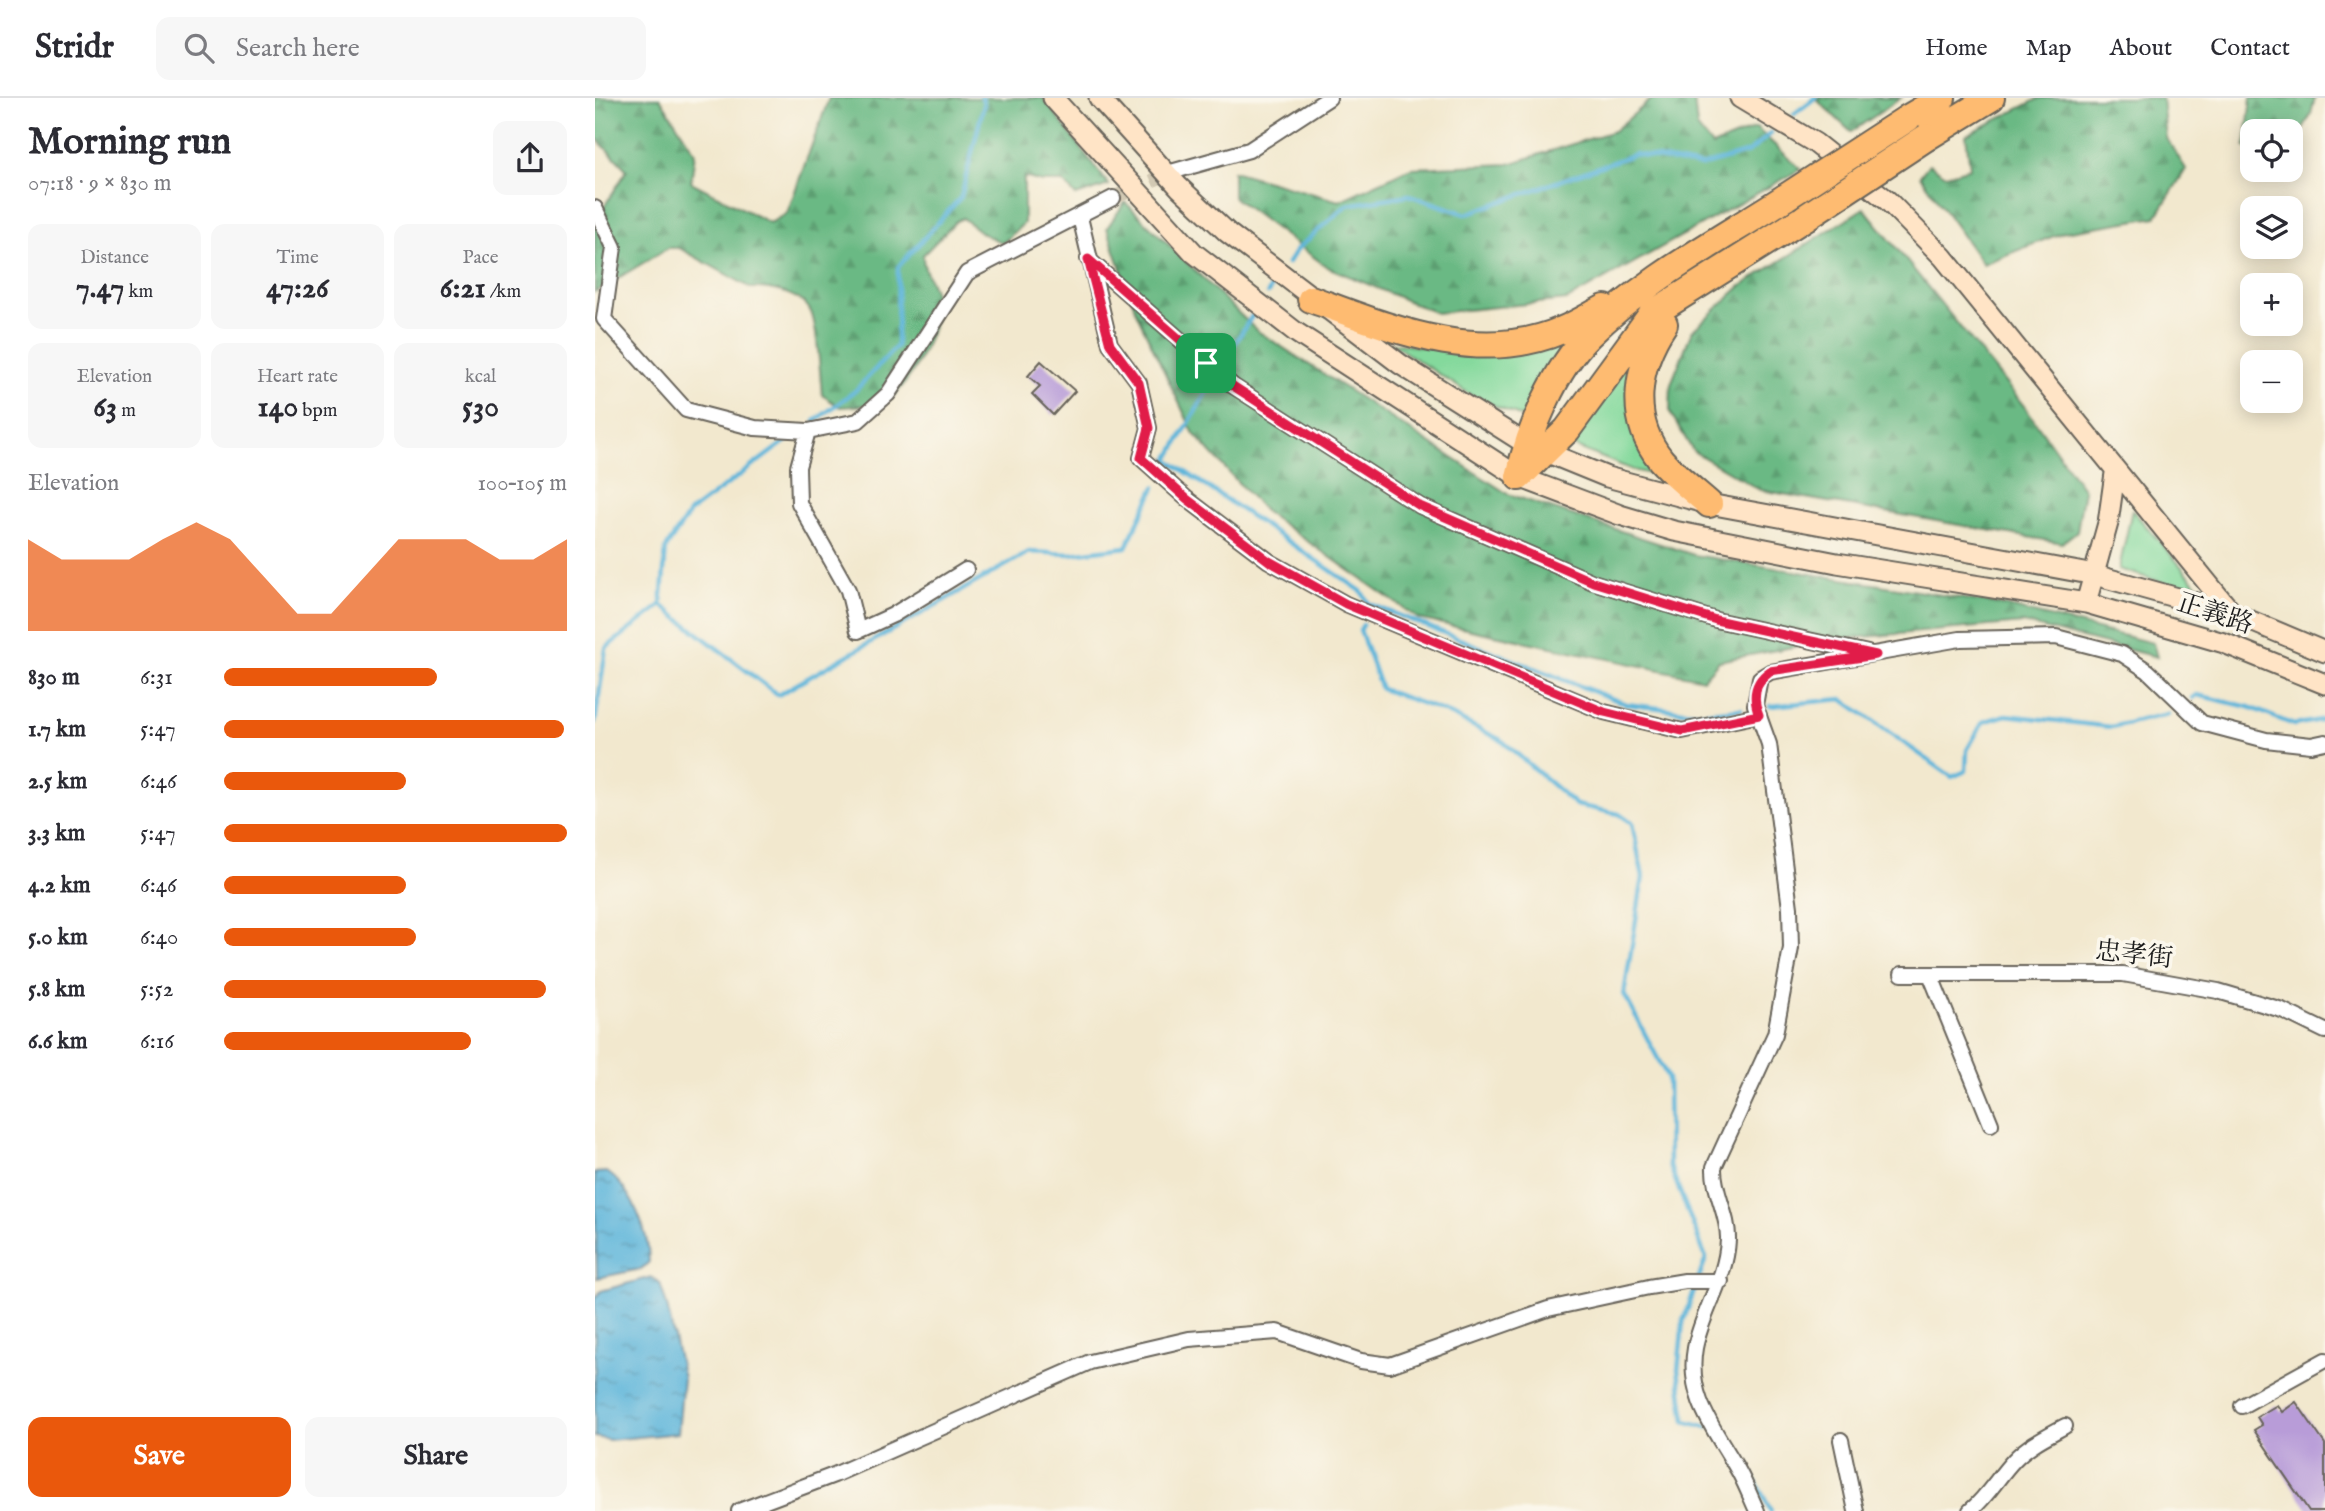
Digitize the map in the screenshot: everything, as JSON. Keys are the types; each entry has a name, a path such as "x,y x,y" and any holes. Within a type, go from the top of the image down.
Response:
{"highway":[{"path":"1519,477 1535,448 1569,360 1588,336 1633,297 1942,98"},
{"path":"1535,448 1567,430 1652,314 1991,98"},
{"path":"1684,293 1649,347 1639,381 1640,405 1647,433 1660,459 1709,505"},
{"path":"1311,299 1429,339 1470,345 1518,343 1560,331 1633,297"}],"main road":[{"name":"正義路","path":"1053,98 1194,253 1297,333 1519,477 1620,515 1674,531 1837,564 2086,603 2224,643 2325,684"},
{"name":"正義路","path":"1099,98 1189,196 1228,233 1311,299 1400,364 1535,448 1607,477 1709,505 2095,575 2232,613 2325,652"},
{"path":"1740,98 1815,143 1888,201 1943,257 2115,473 2232,613"},
{"path":"2086,603 2108,523 2115,473"}],"street":[{"path":"1171,172 1249,150 1329,98"},
{"path":"595,208 614,247 600,319 686,410 755,428 808,431 858,421 888,394 967,273 1113,198"},
{"path":"1080,217 1110,344 1139,383 1149,428 1141,458 1187,499 1269,561 1346,604 1604,712 1682,731 1759,715"},
{"path":"1088,259 1233,386 1420,506 1593,582 1716,620 1876,655"},
{"path":"808,431 798,467 799,503 848,590 858,631 893,615 966,570"},
{"path":"1758,1511 1710,1426 1696,1391 1695,1348 1728,1239 1714,1184 1714,1167 1775,1034 1791,948 1790,908 1769,744 1755,705 1755,689 1760,678 1770,671 1960,639 2056,637 2122,654 2148,671 2201,723 2266,740 2311,745 2325,742"},
{"name":"忠孝街","path":"1902,974 2123,974 2218,990 2282,1010 2325,1031"},
{"path":"1930,974 1991,1124"},
{"path":"739,1511 834,1475 1090,1362 1189,1339 1277,1332 1361,1361 1390,1365 1548,1309 1685,1281 1715,1281"},
{"path":"2242,1406 2325,1360"},
{"path":"1970,1511 1985,1499 2012,1461 2027,1447 2065,1426"},
{"path":"1841,1440 1856,1511"}],"green space":[{"path":"595,98 660,98 695,153 691,182 770,223 787,213 829,98 1043,98 1109,185 1076,196 1063,182 1042,182 1024,177 1024,223 1003,243 983,234 963,218 956,221 923,255 937,306 932,330 919,361 892,397 883,402 840,407 822,395 817,340 811,312 793,296 776,290 751,288 679,248 668,248 595,292 595,221 627,170 595,137"},
{"path":"1653,98 1694,99 1697,127 1712,146 1756,128 1801,169 1567,300 1436,313 1327,267 1233,197 1233,171 1339,201 1411,168 1509,164 1614,131"},
{"path":"1815,98 1901,98 1851,132"},
{"path":"2040,98 2162,98 2166,138 2186,169 2156,217 2064,232 1983,264 1920,176 1929,164 1946,175 1970,168 1966,135"},
{"path":"2251,98 2315,98 2303,130 2303,119 2248,119"},
{"path":"1125,202 1256,330 1508,494 1694,555 1997,604 2153,643 2157,657 2023,623 1829,640 1719,661 1703,679 1419,619 1264,511 1194,434 1137,314 1107,228"},
{"path":"1864,208 2024,406 2084,490 2077,531 2062,543 1760,490 1693,451 1670,412 1671,384 1692,331 1741,286"},
{"path":"1646,333 1659,476 1633,470 1568,444"},
{"path":"1572,340 1529,420 1474,397 1391,343 1421,347"},
{"path":"2132,510 2207,596 2119,569"}],"water":[{"path":"607,1172 624,1189 637,1212 646,1238 649,1262 641,1269 597,1278 595,1173"},
{"path":"651,1277 660,1283 683,1378 678,1433 609,1440 595,1437 595,1298 601,1291"}],"building":[{"path":"1041,361 1075,391 1053,415 1032,394 1040,386 1028,376"},
{"path":"2296,1402 2325,1444 2325,1511 2309,1511 2254,1430 2262,1425 2257,1417 2277,1405 2282,1412"}],"waterway":[{"path":"815,421 855,391 897,346 898,267 961,197 984,104 982,98"},
{"path":"1794,114 1815,98"},
{"path":"1288,263 1297,249 1347,205 1409,195 1466,214 1635,154 1701,166 1749,152 1771,133"},
{"path":"1268,293 1272,286"},
{"path":"1224,361 1252,316"},
{"path":"1168,460 1211,384"},
{"path":"661,605 666,548 690,512 786,441"},
{"path":"1166,463 1168,460 1361,591 1370,605"},
{"path":"595,722 606,648 661,605 778,695 1029,552 1070,554 1126,547 1155,487"},
{"path":"1370,604 1626,704 1699,713 1741,709"},
{"path":"1363,625 1360,630 1381,689 1443,711 1501,740 1576,805 1619,814 1632,823 1643,877 1624,994 1668,1078 1669,1164 1706,1258 1683,1322 1678,1370 1685,1421 1707,1427"},
{"path":"2193,698 2197,695 2249,707 2294,725 2325,719"},
{"path":"1770,706 1842,699 1952,777 1966,771 1967,750 1983,722 2006,715 2111,727 2168,714"},
{"path":"1728,1440 1747,1465 1771,1511"}],"tunnel":[{"path":"1113,198 1171,172"}],"route":[{"path":"1088,259 1206,363 1233,386 1420,506 1593,582 1716,620 1876,655 1770,671 1760,678 1755,689 1755,705 1759,715 1682,731 1604,712 1346,604 1269,561 1187,499 1141,458 1149,428 1139,383 1110,344 1088,259"}]}
